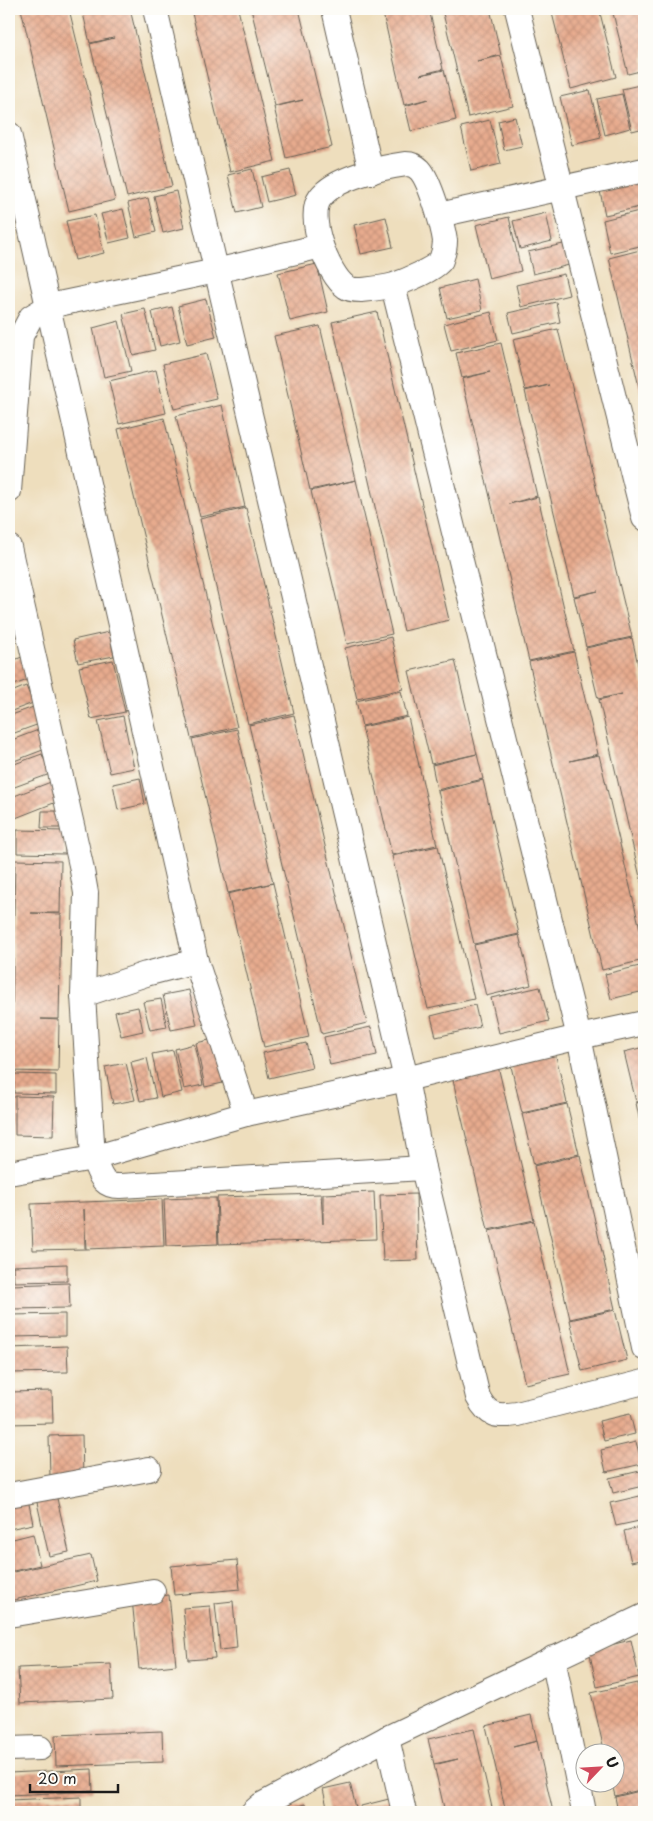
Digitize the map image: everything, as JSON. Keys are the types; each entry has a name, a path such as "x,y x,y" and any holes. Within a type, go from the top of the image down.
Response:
{"street":[{"path":"155,9 406,1079 422,1168 478,1397 490,1413 500,1416 517,1414 644,1382"},
{"path":"334,9 371,172"},
{"path":"518,9 644,518"},
{"path":"9,134 196,960 246,1114"},
{"path":"406,164 416,167 424,176 439,215 445,242 440,260 431,268 393,286 365,290 350,289 338,280 321,246 314,210 319,199 331,188 371,172 406,164"},
{"path":"439,215 644,170"},
{"path":"9,491 21,336 31,317 49,306 216,271 321,246"},
{"path":"393,286 579,1037 644,1348"},
{"path":"9,547 86,893 83,995 93,1158 102,1179 113,1186 422,1168"},
{"path":"83,995 196,960"},
{"path":"9,1173 93,1158 246,1114 406,1079 644,1023"},
{"path":"9,1495 150,1470"},
{"path":"9,1615 153,1591"},
{"path":"253,1812 261,1805 387,1738 644,1616"},
{"path":"553,1658 584,1812"},
{"path":"387,1738 404,1812"},
{"path":"9,1749 40,1748"}],"building":[{"path":"21,9 69,9 115,200 69,211"},
{"path":"82,9 130,9 172,186 127,197 90,44 114,38 90,43"},
{"path":"191,9 238,9 275,161 230,172"},
{"path":"251,9 299,9 332,147 286,158 274,107 303,100 275,106"},
{"path":"382,9 429,9 443,69 420,75 444,70 456,120 411,131 405,106 428,99 404,105"},
{"path":"442,9 490,9 501,55 477,61 501,56 513,106 468,117"},
{"path":"551,9 599,9 616,77 571,89"},
{"path":"612,9 644,9 644,70 628,74"},
{"path":"644,84 644,128 632,131 622,89"},
{"path":"590,90 601,138 572,145 560,97"},
{"path":"622,94 630,128 605,135 597,99"},
{"path":"515,117 522,146 504,150 498,121"},
{"path":"490,120 501,164 471,171 461,127"},
{"path":"252,169 261,207 237,213 228,175"},
{"path":"290,170 296,195 267,202 261,177"},
{"path":"640,182 644,206 605,215 600,191"},
{"path":"176,191 184,228 163,233 154,196"},
{"path":"148,198 156,232 136,237 128,203"},
{"path":"123,209 130,238 109,243 101,214"},
{"path":"643,210 644,245 610,253 603,220"},
{"path":"546,213 552,241 520,249 513,221"},
{"path":"95,215 104,253 75,260 66,221"},
{"path":"386,217 393,247 361,254 354,225"},
{"path":"509,217 521,271 489,279 476,225"},
{"path":"563,244 569,265 533,274 528,252"},
{"path":"644,249 644,404 643,404 609,258"},
{"path":"317,264 328,312 290,321 278,273"},
{"path":"564,274 569,295 521,307 516,285"},
{"path":"475,279 482,310 447,318 440,288"},
{"path":"206,299 216,337 187,344 178,306"},
{"path":"556,302 560,322 513,333 508,313"},
{"path":"172,307 180,341 160,346 152,312"},
{"path":"145,309 155,350 133,355 123,314"},
{"path":"377,312 449,620 404,631 332,322"},
{"path":"491,312 498,340 451,351 444,324"},
{"path":"119,321 131,371 104,377 93,328"},
{"path":"320,326 356,480 310,490 274,336"},
{"path":"558,329 632,637 586,647 574,597 598,591 574,596 525,391 549,385 525,390 513,339"},
{"path":"501,343 537,496 509,504 538,497 574,651 529,661 462,379 490,372 462,378 456,353"},
{"path":"206,354 217,399 174,409 163,364"},
{"path":"156,370 166,413 119,424 109,381"},
{"path":"222,405 245,507 200,517 176,416"},
{"path":"164,418 237,727 191,738 118,429"},
{"path":"356,480 392,634 347,644 311,491"},
{"path":"246,508 294,713 248,724 200,519"},
{"path":"109,632 114,656 78,663 73,640"},
{"path":"391,637 403,689 357,699 345,648"},
{"path":"632,638 644,691 643,890 599,700 622,694 598,699 586,648"},
{"path":"574,652 598,754 570,761 599,755 644,946 644,960 602,970 529,662"},
{"path":"22,657 30,679 9,687 9,662"},
{"path":"113,660 125,712 91,719 79,667"},
{"path":"455,660 477,754 431,764 409,671"},
{"path":"26,686 33,703 9,712 9,693"},
{"path":"401,691 407,716 362,726 356,701"},
{"path":"36,706 42,723 9,735 9,716"},
{"path":"294,715 367,1023 322,1034 249,725"},
{"path":"123,716 134,768 110,773 98,721"},
{"path":"408,717 437,845 392,855 362,727"},
{"path":"41,729 48,748 9,763 9,741"},
{"path":"237,729 273,883 228,893 192,739"},
{"path":"42,754 50,774 9,789 9,766"},
{"path":"477,754 483,779 437,790 432,765"},
{"path":"140,778 145,804 118,810 113,784"},
{"path":"56,780 64,799 13,819 9,808 9,798"},
{"path":"483,780 519,934 474,944 438,791"},
{"path":"42,811 68,811 68,828 41,828"},
{"path":"17,830 65,831 65,854 17,853"},
{"path":"438,846 474,999 428,1009 392,856"},
{"path":"15,860 61,861 60,913 31,913 61,914 59,1019 41,1019 59,1020 58,1072 11,1071"},
{"path":"273,883 309,1037 264,1047 228,894"},
{"path":"519,935 531,985 486,996 474,945"},
{"path":"644,965 644,991 611,999 605,974"},
{"path":"540,987 549,1021 499,1033 491,998"},
{"path":"189,990 197,1025 171,1030 163,995"},
{"path":"161,999 167,1027 150,1030 143,1002"},
{"path":"475,1005 480,1027 436,1037 431,1016"},
{"path":"138,1007 143,1031 121,1036 115,1012"},
{"path":"371,1027 377,1055 330,1065 324,1037"},
{"path":"218,1038 227,1082 205,1087 196,1043"},
{"path":"306,1043 312,1068 269,1078 263,1053"},
{"path":"194,1044 203,1085 184,1089 175,1049"},
{"path":"644,1047 644,1101 636,1102 624,1052"},
{"path":"173,1050 182,1092 161,1097 152,1054"},
{"path":"555,1052 567,1103 522,1113 510,1062"},
{"path":"147,1058 156,1098 140,1101 131,1062"},
{"path":"126,1063 135,1100 113,1104 105,1067"},
{"path":"498,1066 534,1220 488,1230 452,1076"},
{"path":"14,1074 56,1075 56,1094 14,1093"},
{"path":"15,1096 54,1097 53,1136 15,1135"},
{"path":"644,1102 644,1136 643,1137 636,1103"},
{"path":"567,1104 579,1154 534,1165 522,1114"},
{"path":"580,1155 615,1309 570,1319 534,1166"},
{"path":"374,1192 376,1239 219,1244 217,1197 321,1194 323,1224 323,1194"},
{"path":"416,1194 418,1260 383,1261 380,1195"},
{"path":"216,1198 218,1244 166,1246 164,1199"},
{"path":"162,1199 164,1246 86,1249 84,1209 85,1249 33,1250 31,1204"},
{"path":"534,1221 570,1374 525,1384 489,1231"},
{"path":"67,1264 67,1281 14,1282 13,1266"},
{"path":"69,1283 70,1308 11,1309 11,1285"},
{"path":"615,1310 627,1360 582,1371 570,1320"},
{"path":"65,1314 65,1336 9,1337 9,1315"},
{"path":"67,1346 68,1372 9,1373 9,1348"},
{"path":"52,1391 53,1423 9,1424 9,1392"},
{"path":"630,1414 635,1434 604,1441 599,1421"},
{"path":"82,1435 83,1478 50,1478 49,1436"},
{"path":"636,1442 642,1464 606,1472 601,1450"},
{"path":"640,1471 643,1486 613,1493 609,1478"},
{"path":"27,1494 33,1524 9,1529 9,1498"},
{"path":"56,1494 69,1552 49,1556 36,1498"},
{"path":"644,1495 644,1520 616,1526 610,1503"},
{"path":"644,1526 644,1559 631,1562 624,1531"},
{"path":"33,1534 40,1565 9,1572 9,1540"},
{"path":"91,1555 97,1581 9,1601 9,1573"},
{"path":"237,1560 240,1589 174,1595 171,1566"},
{"path":"169,1595 176,1665 139,1669 132,1599"},
{"path":"233,1601 237,1648 220,1650 215,1603"},
{"path":"210,1606 215,1658 188,1660 183,1608"},
{"path":"631,1640 639,1677 597,1687 589,1650"},
{"path":"111,1664 113,1699 20,1703 18,1668"},
{"path":"637,1683 644,1717 644,1789 626,1793 626,1744 603,1744 591,1693"},
{"path":"531,1715 553,1812 506,1812 486,1726"},
{"path":"474,1729 493,1812 445,1812 434,1765 458,1759 434,1764 428,1739"},
{"path":"162,1731 163,1762 56,1766 55,1735"},
{"path":"92,1769 93,1791 9,1795 9,1773"},
{"path":"350,1783 357,1812 328,1812 323,1789"},
{"path":"644,1790 644,1812 618,1812 615,1797"},
{"path":"81,1797 81,1812 9,1812 9,1800"},
{"path":"393,1798 397,1812 363,1812 361,1806"},
{"path":"305,1804 306,1812 275,1812"}]}
